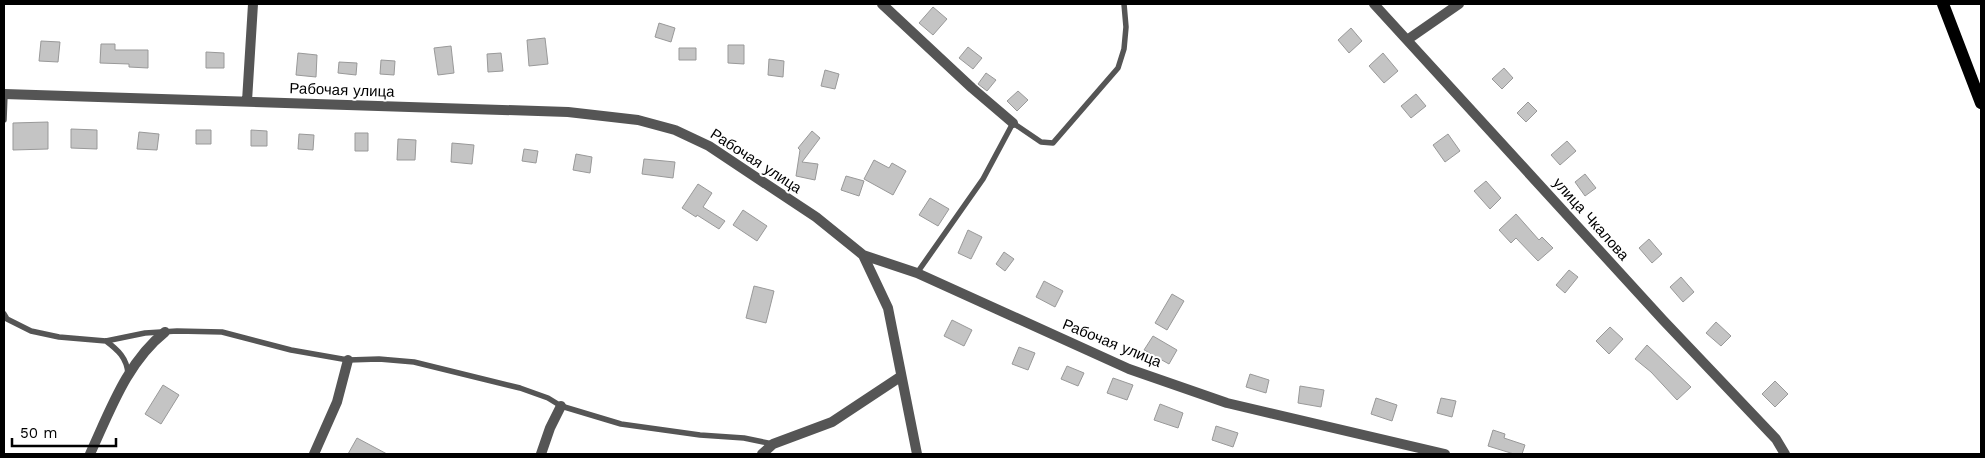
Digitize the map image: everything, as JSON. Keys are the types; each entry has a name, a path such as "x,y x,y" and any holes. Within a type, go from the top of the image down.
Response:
{"main road":[{"path":"1943,4 1981,103"}],"street":[{"path":"247,101 253,4"},
{"path":"882,4 972,88 1013,123"},
{"name":"улица Чкалова","path":"1374,4 1663,320 1776,439 1785,454"},
{"path":"1407,40 1459,4"},
{"name":"Рабочая улица","path":"4,94 568,112 638,120 675,130 709,146 816,218 863,254 917,273 1129,368 1227,403 1445,454"},
{"path":"863,254 888,308 900,377 917,454"},
{"path":"90,454 128,374 154,341 165,332"},
{"path":"314,454 337,402 348,360"},
{"path":"762,454 773,444 832,422 900,377"},
{"path":"541,454 550,428 561,406"}],"lane":[{"path":"917,273 983,180 1013,123 1041,142 1053,143 1118,68 1124,49 1126,27 1124,4"},
{"path":"4,94 4,120"},
{"path":"4,314 7,319 31,331 60,337 106,341 145,333 222,332 291,350 348,360 379,359 414,362 520,388 548,398 561,406 621,424 700,435 744,438 773,444"},
{"path":"106,341 118,351 127,363 128,374"}],"building":[{"path":"933,7 947,19 933,35 919,23"},
{"path":"659,23 675,28 671,42 655,37"},
{"path":"1351,28 1362,41 1349,53 1338,40"},
{"path":"545,38 548,64 529,66 527,40"},
{"path":"41,41 60,42 58,62 39,61"},
{"path":"101,44 115,44 115,50 148,50 148,68 129,67 129,64 100,63"},
{"path":"728,45 744,45 744,64 728,63"},
{"path":"451,46 454,73 438,75 434,48"},
{"path":"968,47 982,58 973,69 959,58"},
{"path":"679,48 696,48 696,60 679,60"},
{"path":"206,52 224,53 224,68 206,68"},
{"path":"298,53 317,55 316,77 296,75"},
{"path":"501,53 503,71 488,72 487,54"},
{"path":"1383,53 1398,71 1384,83 1369,66"},
{"path":"769,59 784,61 783,77 768,75"},
{"path":"381,60 395,61 394,75 380,74"},
{"path":"339,62 357,63 356,75 338,73"},
{"path":"1504,68 1513,78 1502,89 1492,79"},
{"path":"825,70 839,74 835,89 821,86"},
{"path":"986,73 996,80 987,91 978,84"},
{"path":"1018,91 1028,100 1017,111 1007,101"},
{"path":"1416,94 1426,106 1411,118 1401,106"},
{"path":"1528,102 1537,111 1526,122 1517,113"},
{"path":"48,122 48,149 13,150 13,123"},
{"path":"71,129 97,130 97,149 71,148"},
{"path":"196,130 211,130 211,144 196,144"},
{"path":"251,130 267,131 267,146 251,146"},
{"path":"812,131 820,138 802,162 818,164 815,180 796,176 800,150 798,148"},
{"path":"139,132 159,134 157,150 137,149"},
{"path":"355,133 368,133 368,151 355,151"},
{"path":"299,134 314,135 313,150 298,149"},
{"path":"1448,134 1460,151 1445,162 1433,145"},
{"path":"398,139 416,140 415,160 397,160"},
{"path":"1567,141 1576,151 1560,165 1551,155"},
{"path":"452,143 474,145 472,164 451,162"},
{"path":"524,149 538,151 536,163 522,161"},
{"path":"576,154 592,157 590,173 573,170"},
{"path":"644,159 675,162 673,178 642,174"},
{"path":"874,160 889,168 892,163 906,171 893,195 864,179"},
{"path":"1585,174 1596,188 1585,196 1575,182"},
{"path":"846,176 864,181 859,196 841,190"},
{"path":"1486,181 1501,198 1490,209 1474,191"},
{"path":"698,184 712,193 703,207 725,221 719,229 682,208"},
{"path":"930,198 949,209 938,226 919,215"},
{"path":"743,210 767,226 757,241 733,225"},
{"path":"1516,214 1539,240 1542,237 1553,248 1538,261 1516,238 1511,243 1499,230"},
{"path":"968,230 982,237 971,259 958,253"},
{"path":"1649,239 1662,254 1652,263 1639,248"},
{"path":"1004,252 1014,259 1005,271 996,264"},
{"path":"1569,270 1578,277 1565,293 1556,285"},
{"path":"1681,277 1694,292 1683,302 1670,287"},
{"path":"1044,281 1063,291 1055,307 1036,297"},
{"path":"754,286 774,291 766,323 746,318"},
{"path":"1172,294 1184,301 1167,330 1155,323"},
{"path":"952,320 972,330 964,346 944,336"},
{"path":"1716,322 1731,336 1721,346 1706,333"},
{"path":"1610,327 1623,339 1609,354 1596,341"},
{"path":"1153,336 1177,350 1169,364 1144,350"},
{"path":"1647,345 1691,387 1677,400 1651,372 1635,359"},
{"path":"1019,347 1035,353 1028,370 1012,364"},
{"path":"1067,366 1084,373 1078,386 1061,379"},
{"path":"1250,374 1269,380 1266,393 1246,387"},
{"path":"1113,378 1133,385 1127,400 1107,393"},
{"path":"1775,381 1788,394 1775,407 1762,394"},
{"path":"163,385 179,395 161,424 145,414"},
{"path":"1300,386 1324,390 1321,407 1298,403"},
{"path":"1376,398 1397,405 1392,421 1371,414"},
{"path":"1441,398 1456,401 1452,417 1437,413"},
{"path":"1160,404 1183,413 1178,428 1154,420"},
{"path":"1216,426 1238,433 1233,447 1212,440"},
{"path":"1493,430 1505,434 1504,438 1525,445 1522,454 1514,454 1488,446"},
{"path":"357,438 387,454 348,454"}]}
